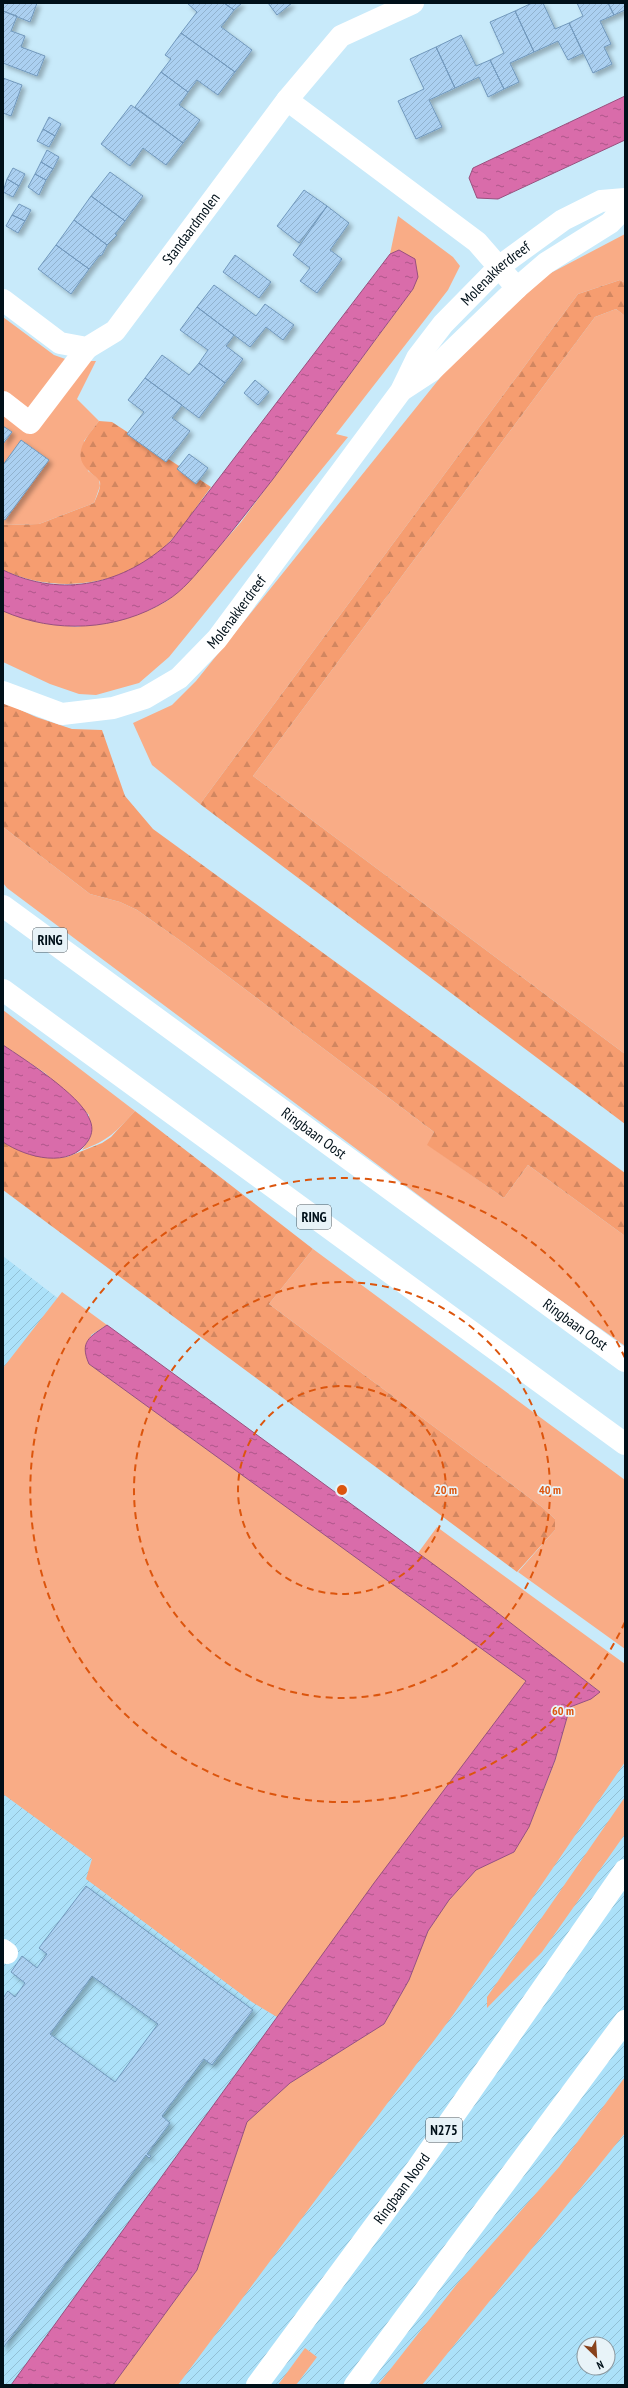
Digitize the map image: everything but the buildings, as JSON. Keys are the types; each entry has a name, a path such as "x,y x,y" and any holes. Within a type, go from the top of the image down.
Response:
{"main road":[{"name":"Standaardmolen","path":"3,402 30,423 87,348 115,332 287,100 341,36 413,3"},
{"path":"287,100 477,242 500,266 517,288"},
{"name":"Molenakkerdreef","path":"3,692 62,714 113,708 145,698 179,678 217,639 400,391 417,358 443,324 500,266 563,220 601,201 625,199"},
{"name":"Molenakkerdreef","path":"400,391 431,371 517,288 546,264 610,223 625,207"},
{"path":"3,300 60,343 87,348"},
{"name":"Ringbaan Oost","path":"3,906 625,1362"},
{"name":"RING","path":"3,990 625,1444"},
{"name":"Ringbaan Noord","path":"257,2385 418,2167 625,1870"},
{"path":"355,2385 625,2021"}],"shaded area":[{"path":"398,216 453,257 460,266 448,290 336,434 348,437 169,657 139,683 96,695 79,694 50,684 3,662 3,611 48,624 77,627 150,610 167,601 192,578 241,522 413,289 400,250 390,254"},
{"path":"625,234 625,283 620,280 578,294 200,804 152,765 133,723 172,705 196,681 456,358 547,275"},
{"path":"616,309 625,316 625,1054 253,776 595,317"},
{"path":"3,317 54,355 71,361 96,361 77,399 99,421 84,441 88,471 99,479 100,486 94,503 39,524 3,525"},
{"path":"3,827 90,894 120,902 137,910 185,944 434,1132 428,1145 504,1198 528,1165 625,1236 625,1346 528,1277 7,888 3,883"},
{"path":"3,1010 135,1111 112,1135 99,1143 82,1150 90,1138 89,1115 45,1073 3,1045"},
{"path":"313,1249 625,1480 625,1649 518,1572 555,1530 555,1519 542,1507 269,1304"},
{"path":"3,1256 625,1735 625,2385 3,2385"},
{"path":"62,1292 107,1325 91,1335 89,1364 526,1681 277,2017 252,2002 86,1879 92,1859 3,1794 3,1368"},
{"path":"437,1527 625,1664 625,1762 453,2015 178,2385 113,2385 197,2270 247,2122 290,2083 384,2024 409,1980 428,1931 449,1900 476,1870 514,1852 529,1827 555,1761 570,1707 591,1699 599,1691 418,1553"},
{"path":"625,1797 625,1834 542,1952 487,2008 487,1997"},
{"path":"625,2077 625,2133 422,2385 378,2385 457,2284 559,2167"},
{"path":"305,2348 317,2357 296,2385 278,2385"}],"green space":[{"path":"620,280 625,283 625,316 616,309 595,317 253,776 625,1054 625,1124 200,804 578,294"},
{"path":"99,421 112,422 211,487 184,525 161,551 135,568 117,576 79,584 59,584 40,582 3,570 3,525 39,524 94,503 100,482 83,465 81,452 82,446 86,439"},
{"path":"3,702 36,717 72,729 102,730 125,796 153,829 625,1173 625,1236 528,1165 504,1198 427,1145 434,1132 185,944 137,910 120,902 90,894 3,827"},
{"path":"135,1111 313,1249 269,1304 542,1507 555,1519 555,1530 517,1572 3,1190 3,1142 51,1158 67,1157 102,1143 111,1137"}],"water":[{"path":"625,96 625,140 498,199 477,198 469,178 473,168"},
{"path":"399,250 415,259 418,277 413,289 273,479 217,549 184,587 166,601 147,611 107,623 86,626 65,626 44,623 3,611 3,570 26,579 48,584 70,585 92,582 113,577 133,568 153,556 171,541 390,254"},
{"path":"3,1045 63,1088 84,1109 90,1121 92,1130 88,1141 80,1150 60,1158 48,1158 24,1153 3,1142"},
{"path":"107,1325 459,1583 600,1692 591,1699 570,1707 555,1760 529,1827 514,1852 476,1870 449,1900 428,1931 409,1980 384,2024 290,2083 247,2122 197,2270 113,2385 11,2385 374,1883 526,1681 89,1364 85,1350 88,1340"}]}
